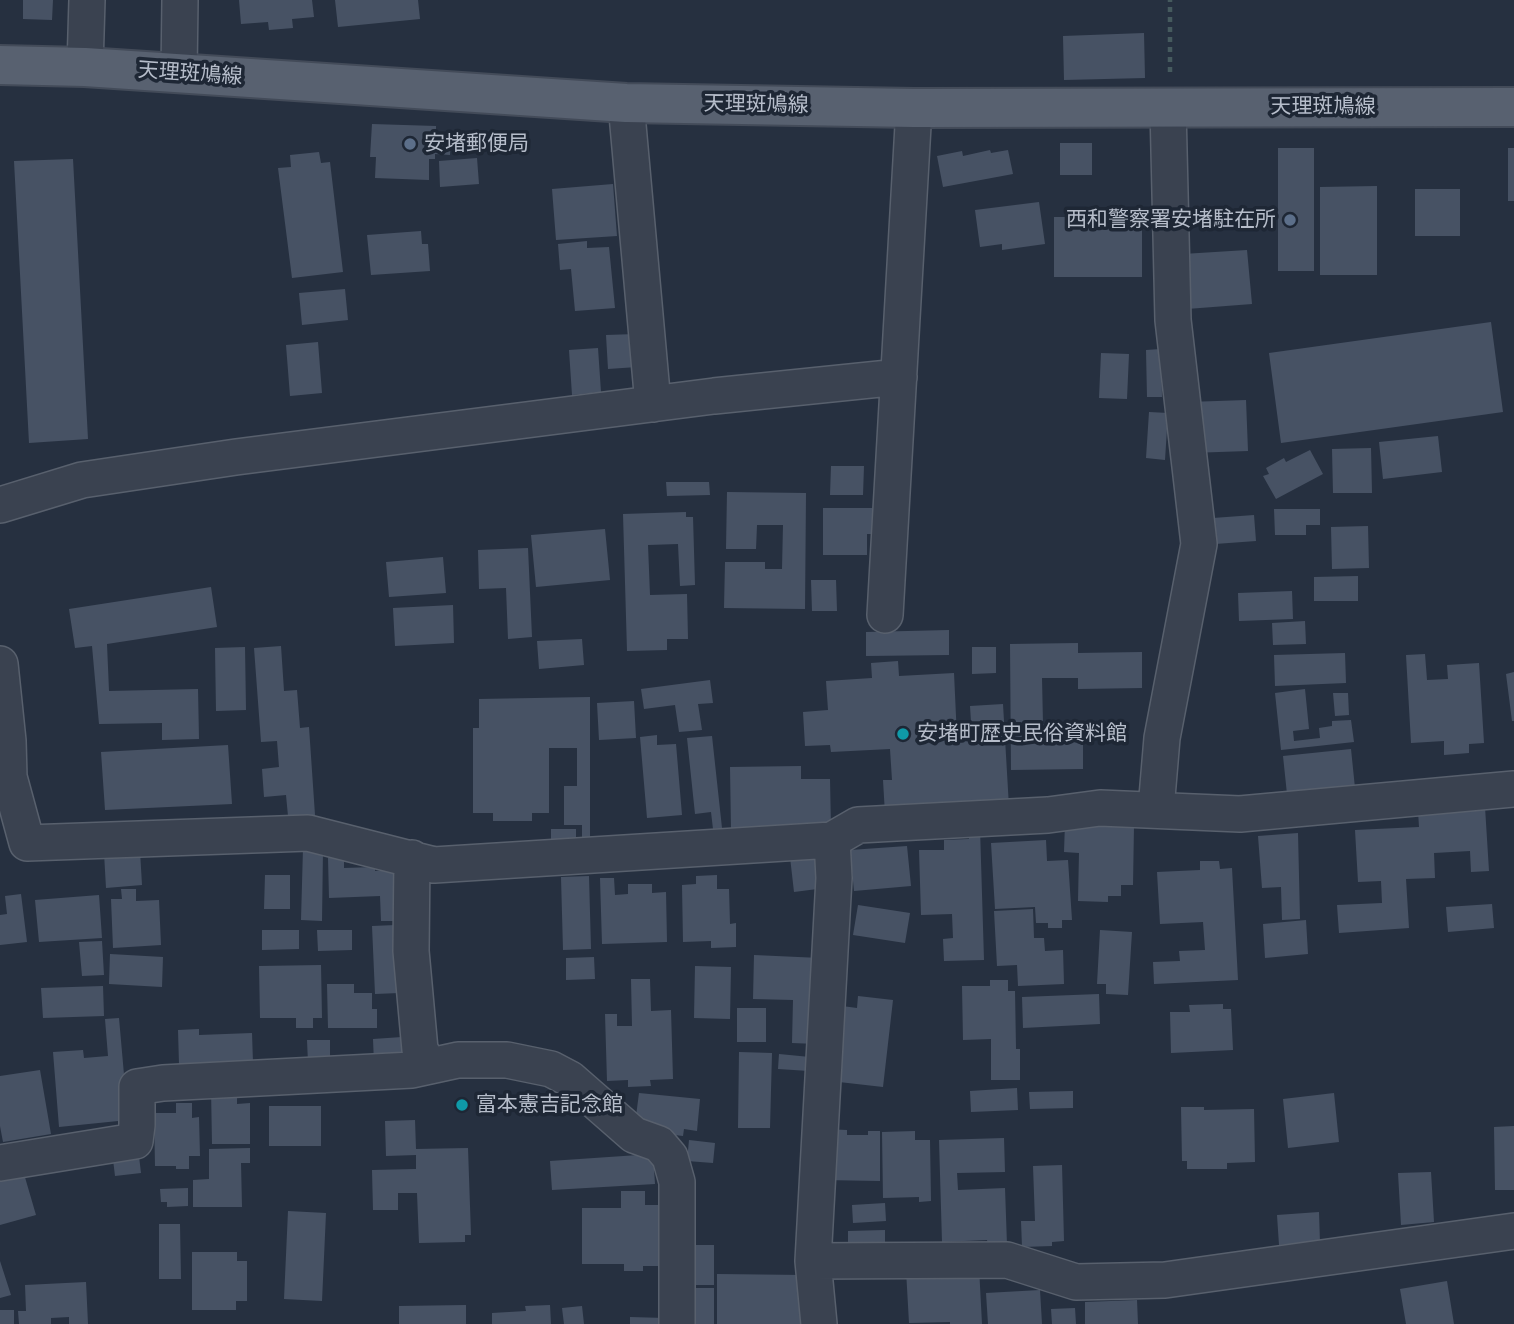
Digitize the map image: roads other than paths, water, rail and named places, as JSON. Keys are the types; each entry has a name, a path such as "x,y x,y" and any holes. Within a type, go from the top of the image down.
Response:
{"main road":[{"name":"天理斑鳩線","path":"0,65 85,67 626,103 914,108 1514,107"}],"street":[{"path":"85,67 86,0"},
{"path":"179,74 180,0"},
{"path":"626,103 653,404"},
{"path":"885,615 914,108"},
{"path":"1156,810 1162,738 1199,544 1172,320 1168,108"},
{"path":"0,505 82,480 250,455 653,404 899,377"},
{"path":"0,664 8,741 5,778 27,843 308,833 434,865 832,840 858,825 1048,815 1100,808 1241,814 1514,789"},
{"path":"819,1324 813,1261 834,878 832,840"},
{"path":"412,858 411,951 420,1050 430,1066"},
{"path":"0,1163 135,1141 137,1087 163,1083 412,1070 458,1060 507,1060 551,1069 570,1079 634,1135 659,1144 670,1157 677,1182 677,1324"},
{"path":"813,1261 1007,1260 1076,1282 1165,1280 1514,1231"}],"place":[{"name":"安堵郵便局","path":"410,144"},
{"name":"西和警察署安堵駐在所","path":"1290,220"},
{"name":"安堵町歴史民俗資料館","path":"903,734"},
{"name":"富本憲吉記念館","path":"462,1105"}]}
